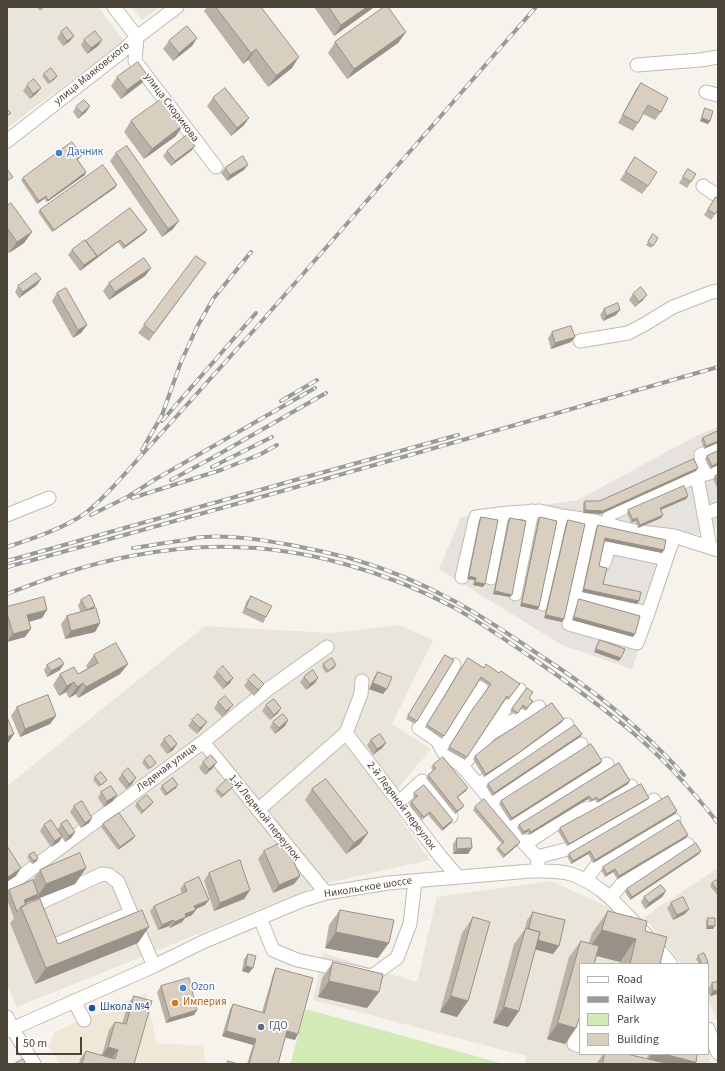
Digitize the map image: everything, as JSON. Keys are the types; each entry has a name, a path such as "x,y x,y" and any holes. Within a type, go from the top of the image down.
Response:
{"street":[{"path":"114,7 137,37"},
{"name":"улица Маяковского","path":"7,141 124,50 137,37 177,7"},
{"name":"улица Скорикова","path":"137,37 135,62 216,167"},
{"path":"637,65 700,60 718,57"},
{"path":"703,186 718,196"},
{"path":"580,341 628,333 673,307 718,291"},
{"path":"714,548 704,514 697,476 702,469 700,455 718,448"},
{"path":"606,524 610,514 697,476 718,471"},
{"path":"7,515 49,498"},
{"path":"704,514 718,509"},
{"path":"462,577 476,517 508,513 540,511 634,530 674,536 714,548"},
{"path":"516,594 532,512"},
{"path":"491,578 502,514"},
{"path":"543,604 562,516"},
{"path":"592,521 569,624 637,643 674,536"},
{"path":"604,563 609,547 666,559"},
{"path":"576,595 648,613"},
{"name":"Ледяная улица","path":"7,887 203,742 268,690 327,648"},
{"path":"454,665 419,728 437,740 444,753 462,766 491,800 509,827 537,857 539,871"},
{"path":"258,810 346,732 361,694 362,681"},
{"path":"441,748 481,687"},
{"path":"462,766 491,733 502,713 520,690"},
{"path":"491,733 540,707"},
{"path":"478,785 567,725"},
{"name":"2-й Ледяной переулок","path":"346,732 440,856 458,877"},
{"name":"1-й Ледяной переулок","path":"203,742 326,893"},
{"path":"491,800 581,744"},
{"path":"509,827 607,764"},
{"path":"399,802 422,781 451,816"},
{"path":"525,844 575,811 596,807 631,786"},
{"path":"537,857 572,848 654,800"},
{"path":"586,880 596,866 674,820"},
{"path":"611,898 621,886 687,844"},
{"name":"Никольское шоссе","path":"9,1025 74,1001 154,966 205,941 303,900 326,893 388,883 531,871 570,873 590,882 611,898 650,938 670,963"},
{"path":"131,912 50,947 40,939 29,912 33,906 102,874 109,875 118,882 131,912 154,966"},
{"path":"260,918 273,950 297,960 372,976 397,958 410,924 415,881"},
{"path":"74,1001 84,1020"},
{"path":"579,1021 574,1044 579,1046"},
{"path":"9,1025 34,1064"},
{"path":"709,1031 718,1053"}],"shaded area":[{"path":"7,7 98,7 124,41 7,128"},
{"path":"131,7 159,7 142,20"},
{"path":"718,427 718,528 675,541 632,669 562,645 439,569 461,517 578,500 698,435"},
{"path":"399,625 433,640 392,724 431,749 387,800 430,860 322,884 17,1007 7,985 7,786 205,626 332,633"},
{"path":"718,868 718,1023 709,1001 709,963 681,963 644,917"},
{"path":"551,881 612,909 658,963 579,963 579,1055 708,1055 712,1064 525,1064 526,1056 313,1000 323,953 417,982 437,897"},
{"path":"146,993 157,1044 203,1045 206,1064 59,1064 49,1047 54,1032"}],"green space":[{"path":"306,1009 504,1064 290,1064"}],"building":[{"path":"216,7 261,7 299,57 276,76 256,49 251,53"},
{"path":"329,7 367,7 341,25"},
{"path":"384,7 388,7 406,32 354,69 335,42"},
{"path":"187,26 197,38 179,53 169,41"},
{"path":"67,27 74,36 67,41 61,32"},
{"path":"95,31 102,40 91,48 84,40"},
{"path":"138,62 147,75 127,90 117,77"},
{"path":"51,68 57,76 50,82 44,74"},
{"path":"34,79 41,88 33,94 27,85"},
{"path":"641,83 668,98 661,112 648,105 638,123 623,115"},
{"path":"225,88 249,118 237,128 213,98"},
{"path":"163,98 183,125 152,149 131,121"},
{"path":"84,100 90,106 82,113 76,107"},
{"path":"705,108 713,111 710,121 702,118"},
{"path":"7,109 11,113 7,116"},
{"path":"187,135 195,146 175,161 167,151"},
{"path":"72,142 82,155 77,159 86,172 48,200 46,196 39,201 23,178"},
{"path":"127,146 179,221 168,229 116,153"},
{"path":"243,156 248,165 230,175 225,168"},
{"path":"635,157 657,172 648,186 626,172"},
{"path":"103,165 117,185 54,230 40,210"},
{"path":"7,169 13,177 7,181"},
{"path":"688,169 696,174 691,182 683,177"},
{"path":"716,197 718,198 718,210 715,214 708,210"},
{"path":"11,203 32,232 17,242 7,229 7,206"},
{"path":"130,208 147,230 125,246 120,240 95,258 97,256 86,241"},
{"path":"653,234 658,238 653,246 648,242"},
{"path":"85,240 97,256 84,265 72,250"},
{"path":"196,256 206,263 154,333 144,325"},
{"path":"144,258 151,268 115,292 109,283"},
{"path":"36,273 41,279 23,292 18,286"},
{"path":"641,287 647,295 639,302 633,294"},
{"path":"66,288 87,325 78,330 57,293"},
{"path":"618,303 620,310 606,316 604,309"},
{"path":"571,326 575,337 555,343 552,332"},
{"path":"718,431 718,441 706,446 703,438"},
{"path":"718,451 718,463 712,466 707,456"},
{"path":"694,459 698,468 603,511 585,510 585,501 599,501"},
{"path":"718,475 718,482 715,476"},
{"path":"684,486 688,496 660,508 663,515 640,525 637,518 633,520 628,510"},
{"path":"481,517 498,520 485,584 475,582 476,578 469,576"},
{"path":"540,517 557,521 539,607 522,603"},
{"path":"510,518 526,521 512,595 495,591"},
{"path":"568,520 585,524 564,619 546,615"},
{"path":"598,525 666,540 664,550 605,538 599,566 607,568 603,584 641,592 639,601 584,589"},
{"path":"90,595 95,606 87,610 81,600"},
{"path":"251,596 272,606 266,617 246,608"},
{"path":"44,597 47,610 27,615 31,629 13,634 7,613 7,607"},
{"path":"579,599 640,616 635,634 574,617"},
{"path":"96,608 100,623 71,631 67,616"},
{"path":"600,640 625,649 621,658 596,649"},
{"path":"116,643 128,664 86,687 83,683 77,687 74,682 67,686 60,674 74,667 78,674 98,663 94,655"},
{"path":"445,655 454,660 417,721 408,716"},
{"path":"60,658 64,664 51,671 47,665"},
{"path":"332,658 336,665 328,671 323,664"},
{"path":"468,658 484,668 486,664 499,673 501,671 520,684 509,698 507,696 467,757 449,747 472,710 491,684 481,677 444,736 427,725"},
{"path":"223,666 233,678 227,683 217,672"},
{"path":"313,670 318,678 310,684 304,677"},
{"path":"378,672 392,677 387,689 373,683"},
{"path":"254,674 264,684 258,690 248,680"},
{"path":"527,688 533,692 529,698 533,701 527,708 523,705 518,713 512,709"},
{"path":"48,695 56,716 25,729 17,707"},
{"path":"225,696 233,705 226,711 218,702"},
{"path":"274,699 281,708 274,715 266,705"},
{"path":"552,703 564,719 517,754 486,774 475,756 495,740"},
{"path":"198,714 207,722 200,728 192,720"},
{"path":"283,714 288,720 279,728 273,722"},
{"path":"7,717 14,734 7,737"},
{"path":"575,725 582,734 494,793 488,784"},
{"path":"380,734 386,743 377,749 371,740"},
{"path":"170,735 177,744 171,749 164,739"},
{"path":"591,744 602,761 512,818 501,801"},
{"path":"150,755 156,763 150,768 144,760"},
{"path":"211,755 217,762 209,769 203,762"},
{"path":"443,757 468,788 457,797 464,806 457,811 428,775 436,768 433,765"},
{"path":"619,763 630,781 599,800 597,797 592,800 589,796 531,832 529,829 524,832 519,825"},
{"path":"128,768 136,778 129,784 122,774"},
{"path":"101,772 107,780 101,785 95,777"},
{"path":"173,778 178,785 167,793 162,786"},
{"path":"227,779 234,786 223,795 217,789"},
{"path":"326,779 368,833 354,843 312,789"},
{"path":"641,784 649,798 569,844 560,828"},
{"path":"424,785 453,820 443,828 430,812 424,817 411,802 418,796 414,793"},
{"path":"111,786 117,795 107,801 101,792"},
{"path":"147,795 153,802 143,811 137,803"},
{"path":"668,796 677,811 595,860 590,851 573,861 569,854"},
{"path":"484,799 520,842 505,855 498,847 504,842 475,807"},
{"path":"82,801 92,818 85,823 74,806"},
{"path":"119,813 135,836 120,847 103,824"},
{"path":"51,820 62,836 55,841 44,825"},
{"path":"67,820 75,832 69,836 61,824"},
{"path":"679,820 688,835 619,876 615,869 607,874 603,867"},
{"path":"457,838 471,838 472,848 457,849"},
{"path":"285,841 300,876 279,885 264,851"},
{"path":"696,843 701,851 632,897 627,889"},
{"path":"7,846 21,868 8,877 7,876"},
{"path":"34,852 38,858 34,861 29,855"},
{"path":"80,853 86,868 46,884 40,870"},
{"path":"240,860 250,890 220,903 209,873"},
{"path":"199,877 209,900 194,906 196,910 185,914 186,917 174,922 173,920 162,925 154,906 187,891 184,884"},
{"path":"33,880 38,894 24,900 26,905 21,907 17,912 9,890"},
{"path":"716,880 718,882 718,891 712,883"},
{"path":"661,885 666,891 649,903 644,897"},
{"path":"683,897 689,909 677,915 671,903"},
{"path":"40,899 58,944 142,910 149,927 46,968 21,907"},
{"path":"340,910 394,920 389,943 336,932"},
{"path":"608,911 647,921 645,931 667,937 660,963 630,963 636,939 602,930"},
{"path":"533,912 565,920 559,946 538,940 540,932 529,929"},
{"path":"473,917 490,922 468,1001 451,996"},
{"path":"708,918 715,918 715,926 708,926"},
{"path":"526,928 540,932 519,1011 504,1007"},
{"path":"581,941 599,946 594,963 579,963 579,1019 576,1028 558,1023"},
{"path":"704,953 708,962 702,963 698,956"},
{"path":"248,954 256,956 253,968 246,966"},
{"path":"333,962 383,974 379,992 329,981"},
{"name":"ГДО","path":"276,968 313,978 298,1034 287,1031 278,1064 249,1064 256,1039 226,1031 233,1004 264,1013"},
{"name":"Империя","path":"189,978 197,1010 170,1018 161,986"},
{"path":"718,982 718,990 713,991 712,983"},
{"path":"134,996 152,1001 134,1064 82,1064 86,1051 115,1059 118,1050 108,1047 115,1022 126,1024"},
{"path":"605,1055 631,1055 669,1064 603,1064"},
{"path":"668,1055 697,1055 696,1062"},
{"path":"23,1059 26,1064 14,1064"},
{"path":"228,1061 238,1064 227,1064"}],"railway":[{"path":"7,547 70,523 101,500 255,329 536,7"},
{"path":"142,450 162,415 181,362 197,327 213,299 251,252"},
{"path":"162,421 256,313"},
{"path":"7,567 274,494 718,367"},
{"path":"281,401 317,380"},
{"path":"91,515 129,496 154,480 315,388"},
{"path":"171,480 326,393"},
{"path":"7,561 458,435"},
{"path":"212,467 272,437"},
{"path":"132,498 221,470 261,454 277,445"},
{"path":"133,548 201,537 248,538 291,545 342,556 404,577 456,602 506,632 595,693 650,740 684,775"},
{"path":"7,594 52,577 115,559 168,550 194,548 260,548 317,557 374,573 428,594 464,613 574,687 644,742 688,787 718,823"}],"place":[{"name":"Дачник","path":"59,153"},
{"name":"Ozon","path":"183,988"},
{"name":"Империя","path":"175,1003"},
{"name":"Школа №4","path":"92,1008"},
{"name":"ГДО","path":"261,1027"}]}
